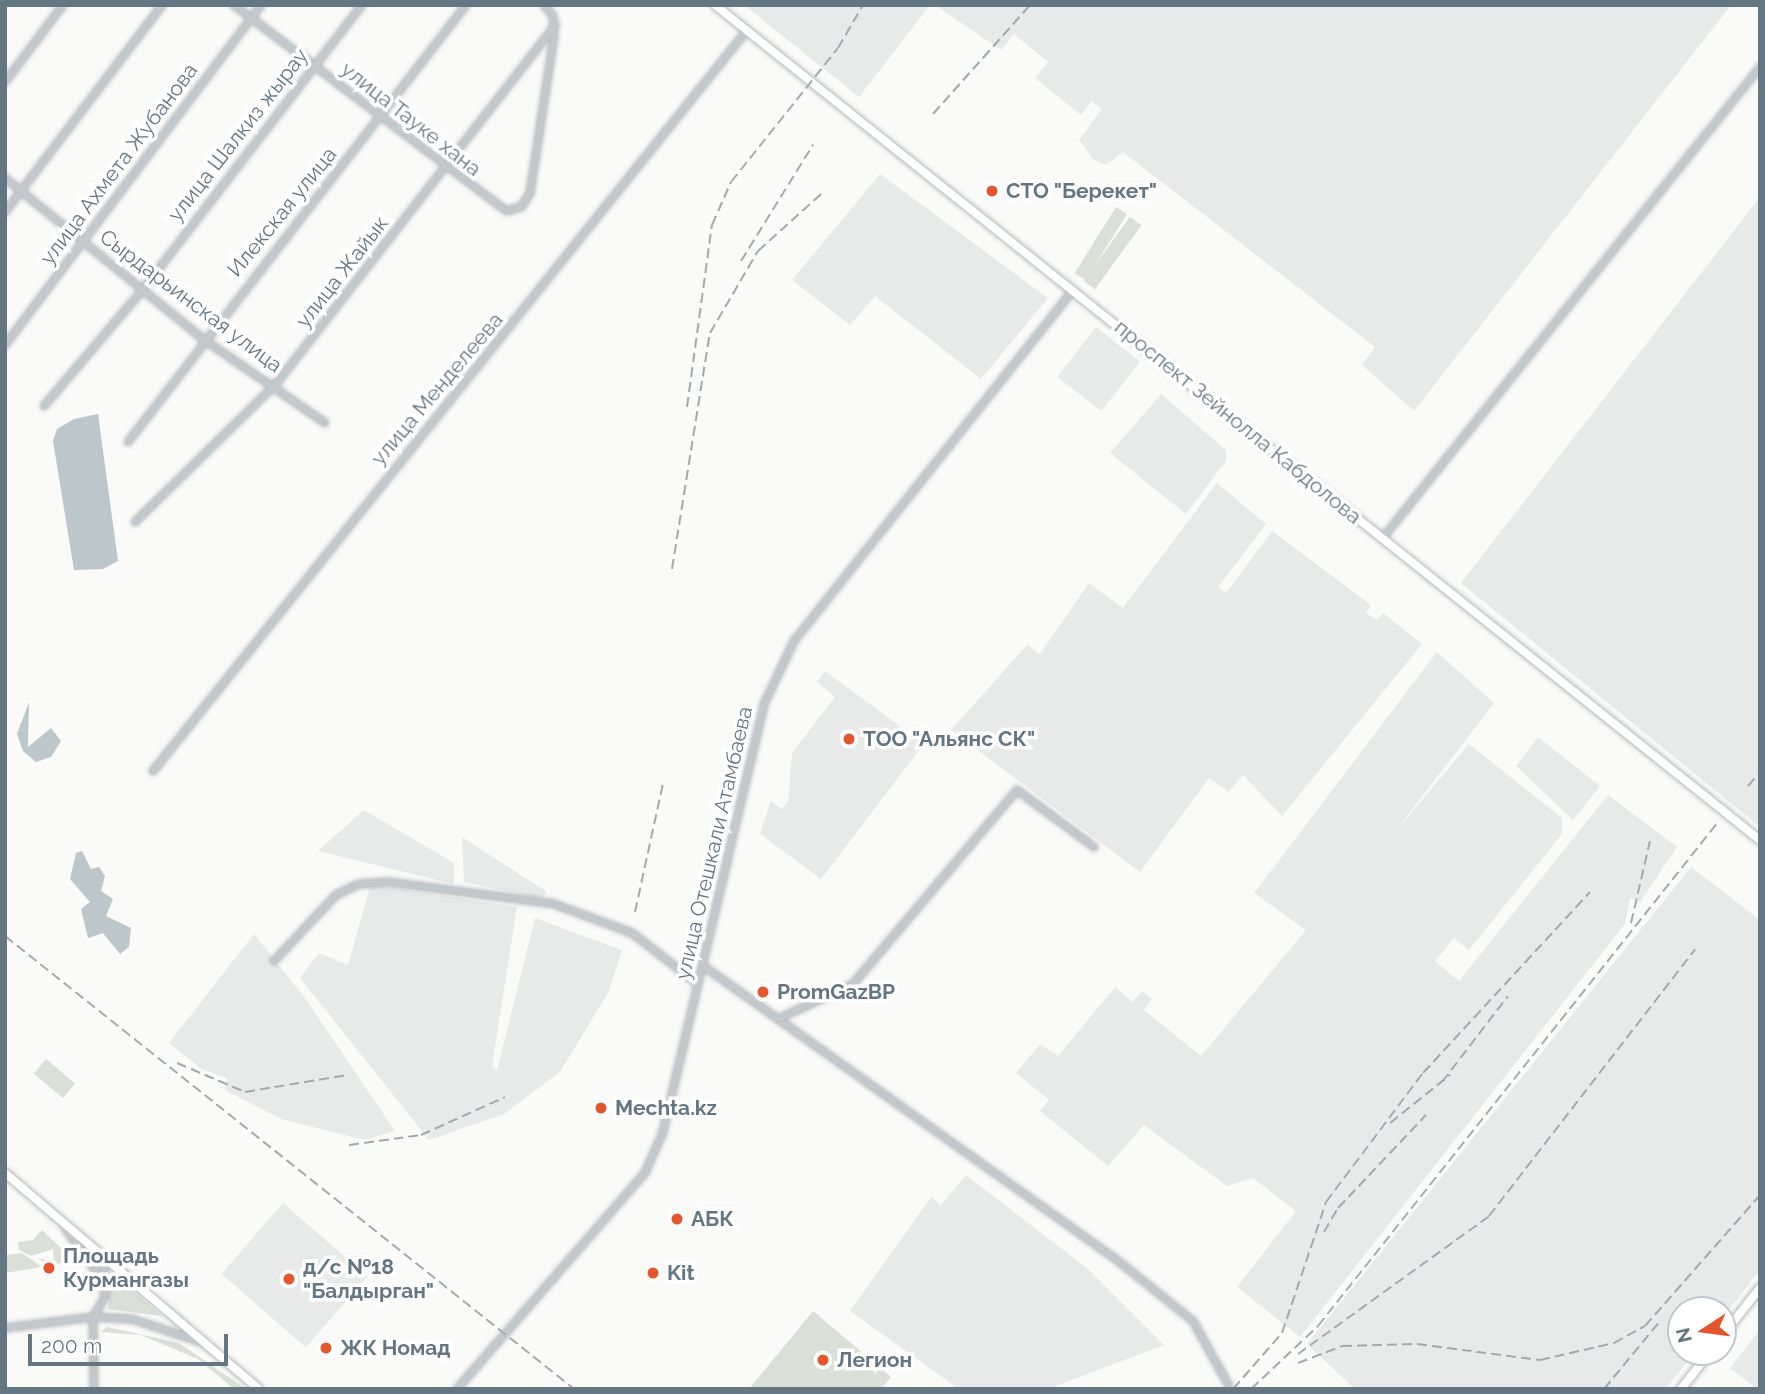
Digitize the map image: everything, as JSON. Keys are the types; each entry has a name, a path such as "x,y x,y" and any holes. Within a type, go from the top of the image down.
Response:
{"main road":[{"name":"проспект Зейнолла Кабдолова","path":"715,5 1074,289 1760,840"},
{"path":"5,1173 259,1389"},
{"path":"1737,1317 1760,1288"},
{"path":"1681,1389 1699,1366"}],"street":[{"path":"5,82 63,5"},
{"path":"5,212 162,5"},
{"name":"улица Тауке хана","path":"234,5 499,210 521,207 530,193 555,25"},
{"name":"улица Ахмета Жубанова","path":"5,345 261,5"},
{"name":"улица Шалкиз жырау","path":"44,406 144,288 313,65 362,5"},
{"name":"Илекская улица","path":"128,442 203,339 380,118 466,5"},
{"path":"544,5 555,25"},
{"name":"улица Жайык","path":"135,522 273,387 555,25"},
{"name":"улица Менделеева","path":"153,771 747,30"},
{"path":"1382,539 1760,67"},
{"name":"Сырдарьинская улица","path":"5,178 144,288 203,339 325,423"},
{"name":"улица Отешкали Атамбаева","path":"457,1389 645,1173 663,1132 764,704 794,641 1074,289"},
{"path":"778,1019 853,984 1017,790 1094,847"},
{"path":"274,961 336,895 359,884 388,882 554,904 632,933 698,984"},
{"path":"702,965 1117,1260 1193,1321 1229,1386"},
{"path":"54,1213 106,1286"},
{"path":"94,1389 93,1317 106,1286 103,1255"},
{"path":"5,1328 93,1317 132,1319 201,1342"}],"shaded area":[{"path":"744,5 930,5 859,97"},
{"path":"935,5 1731,5 1414,411 1362,365 1375,347 1123,152 1106,165 1093,159 1079,140 1102,109 1092,101 1081,115 1035,78 1048,62 1014,34 1001,50"},
{"path":"880,174 1048,298 981,379 875,296 850,325 792,280"},
{"path":"1760,197 1760,827 1461,583"},
{"path":"1116,207 1127,214 1086,280 1075,273"},
{"path":"1130,217 1141,225 1095,289 1084,281"},
{"path":"1096,327 1140,361 1101,411 1057,377"},
{"path":"1161,394 1226,450 1226,461 1186,514 1110,453"},
{"path":"98,414 118,561 103,569 74,570 53,441 57,429 74,419"},
{"path":"1217,483 1266,524 1218,587 1226,593 1272,531 1371,605 1366,613 1377,620 1383,613 1422,644 1282,816 1243,775 1229,792 1209,778 1140,872 951,730 1027,645 1040,654 1089,583 1123,608"},
{"path":"1437,652 1494,703 1391,837 1469,744 1562,818 1562,834 1469,950 1454,938 1435,961 1459,981 1608,795 1677,847 1640,902 1630,898 1625,924 1300,1337 1237,1287 1296,1211 1253,1178 1227,1186 1144,1125 1108,1166 1040,1111 1049,1100 1016,1073 1040,1044 1058,1056 1115,987 1133,1002 1142,991 1152,999 1144,1010 1201,1056 1306,930 1254,893"},
{"path":"825,671 924,744 821,879 760,834 771,801 782,809 788,802 792,753 835,697 817,682"},
{"path":"29,702 28,747 51,728 61,741 51,757 36,762 23,751 17,734"},
{"path":"1538,737 1600,786 1573,820 1516,766"},
{"path":"364,810 454,863 454,884 318,851"},
{"path":"462,837 547,892 541,899 464,882"},
{"path":"82,851 91,869 99,867 105,876 101,891 113,899 106,916 131,928 129,947 120,954 103,933 88,938 81,909 90,902 70,879 76,853"},
{"path":"1691,867 1760,920 1760,1270 1737,1299 1737,1296 1667,1296 1667,1366 1684,1366 1666,1389 1355,1389 1307,1344"},
{"path":"383,886 517,907 492,1066 497,1070 535,918 622,950 609,991 560,1072 504,1114 429,1140 300,978 319,953 348,965 370,887"},
{"path":"254,934 305,998 395,1131 365,1140 281,1119 225,1090 227,1078 203,1070 169,1043"},
{"path":"46,1059 75,1083 63,1098 34,1074"},
{"path":"966,1175 1088,1269 1164,1345 1048,1389 959,1389 850,1311 931,1197 941,1205"},
{"path":"283,1203 368,1276 306,1347 221,1274"},
{"path":"42,1230 62,1249 63,1261 51,1268 38,1258 54,1261 53,1249 31,1256 19,1250 18,1242 33,1240"},
{"path":"22,1253 42,1267 5,1273 5,1255"},
{"path":"110,1271 162,1316 108,1309"},
{"name":"Легион","path":"813,1311 891,1377 881,1389 749,1389"},
{"path":"107,1327 179,1343 246,1389 234,1389 198,1359 141,1335 101,1332"},
{"path":"1760,1329 1760,1389 1730,1368 1737,1366 1737,1359"}],"railway":[{"path":"687,407 712,225 731,182 838,48 863,5"},
{"path":"933,114 1030,5"},
{"path":"741,261 813,145"},
{"path":"672,569 710,333 758,251 821,194"},
{"path":"1748,786 1760,772"},
{"path":"635,912 663,784"},
{"path":"1251,1389 1318,1326 1718,822"},
{"path":"1631,923 1650,841"},
{"path":"1233,1389 1282,1333 1326,1202 1423,1073 1590,892"},
{"path":"5,936 574,1389"},
{"path":"1298,1354 1489,1216 1695,949"},
{"path":"1442,1082 1508,996"},
{"path":"177,1063 245,1092 348,1075"},
{"path":"1390,1123 1450,1075"},
{"path":"349,1145 421,1135 505,1097"},
{"path":"1324,1232 1338,1208 1426,1115"},
{"path":"1298,1363 1342,1346 1417,1344 1540,1360 1614,1343 1645,1326 1760,1195"},
{"path":"1604,1389 1660,1321"}],"place":[{"name":"СТО \"Берекет\"","path":"992,191"},
{"name":"ТОО \"Альянс СК\"","path":"849,739"},
{"name":"PromGazBP","path":"763,992"},
{"name":"Mechta.kz","path":"601,1108"},
{"name":"АБК","path":"677,1219"},
{"name":"Площадь Курмангазы","path":"49,1268"},
{"name":"Kit","path":"653,1273"},
{"name":"д/с №18 \"Балдырган\"","path":"289,1279"},
{"name":"ЖК Номад","path":"326,1348"},
{"name":"Легион","path":"823,1360"}]}
